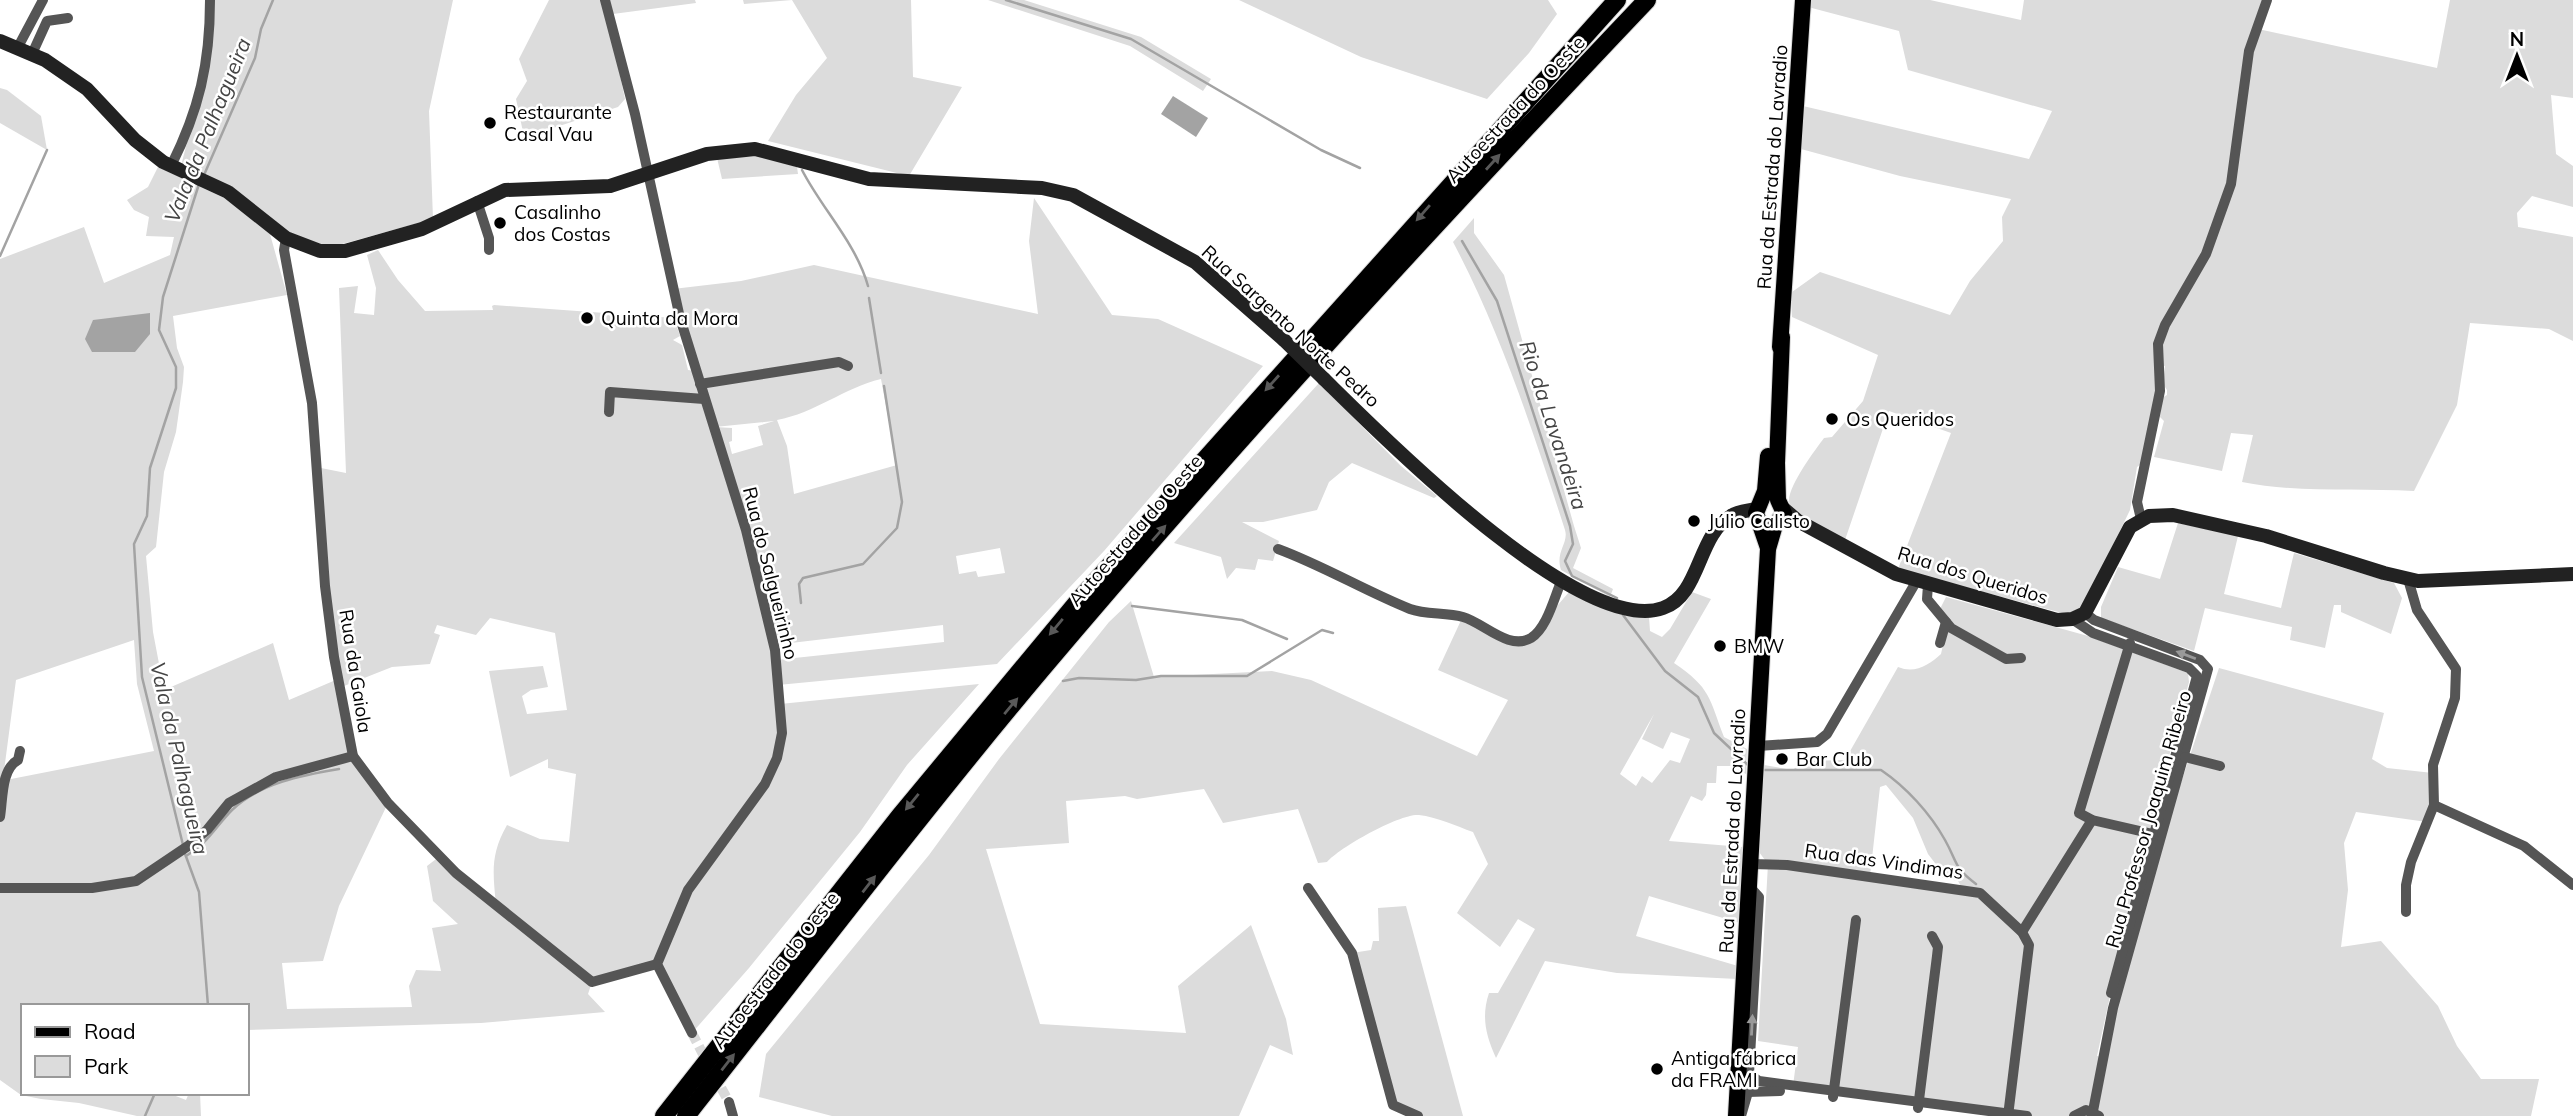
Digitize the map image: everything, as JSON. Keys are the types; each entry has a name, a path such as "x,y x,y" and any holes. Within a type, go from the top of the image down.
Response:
{"highway":[{"name":"Autoestrada do Oeste","path":"664,1116 907,808 1072,608 1617,0"},
{"name":"Autoestrada do Oeste","path":"686,1116 988,733 1088,615 1456,202 1647,0"}],"main road":[{"name":"Rua da Estrada do Lavradio","path":"1739,1116 1774,435 1803,0"}],"street":[{"path":"18,47 43,0"},
{"path":"171,166 190,127 202,90 209,47 210,0"},
{"name":"Rua do Salgueirinho","path":"605,0 680,318 746,530 774,645 782,733 777,758 765,784 688,890 657,964"},
{"path":"2141,519 2137,502 2160,391 2158,344 2165,325 2206,254 2231,184 2249,51 2267,0"},
{"path":"32,54 47,21 68,18"},
{"name":"Rua Sargento Norte Pedro","path":"0,41 32,54 87,89 144,148 171,166 237,198 286,238 320,251 345,251 422,229 505,190 597,188 648,175 707,154 755,149 869,179 1062,192 1098,206 1195,262 1284,340 1426,478 1561,582 1617,605 1651,610 1666,607 1686,587 1721,524 1737,513 1770,513"},
{"path":"477,201 489,238 489,250"},
{"name":"Rua da Gaiola","path":"286,238 284,250 312,402 317,495 334,657 353,756 388,803 456,873 592,982 657,964"},
{"path":"700,384 839,362 848,366"},
{"path":"610,412 610,392 704,399"},
{"name":"Rua dos Queridos","path":"1770,513 1798,521 1886,570 1922,583 2057,620 2079,616"},
{"path":"2079,616 2092,605 2130,527 2141,519 2160,514 2266,536 2413,580 2573,574"},
{"path":"1278,549 1334,572 1412,610 1462,617 1490,629 1506,640 1529,639 1540,630 1561,582"},
{"path":"2406,912 2411,862 2434,805 2433,765 2455,698 2456,669 2437,644 2412,598 2413,580"},
{"path":"1922,583 1927,599 1951,628 2006,659 2021,658"},
{"path":"1758,746 1817,742 1827,734 1922,583"},
{"name":"Rua Professor Joaquim Ribeiro","path":"2079,616 2200,660 2208,669 2113,1008 2092,1112"},
{"name":"Rua Professor Joaquim Ribeiro","path":"2079,616 2086,630 2128,648 2189,668 2197,676 2114,978 2092,1112"},
{"path":"1940,643 1946,622"},
{"path":"2133,636 2079,813 2092,820 2153,834"},
{"path":"2150,656 2155,643"},
{"path":"0,817 6,773 11,764 18,760 20,751"},
{"path":"0,888 69,889 136,881 185,848 206,830 229,803 276,777 353,756"},
{"path":"2185,757 2220,766"},
{"path":"2434,805 2524,846 2573,885"},
{"path":"2009,1115 2029,945 2022,932 2092,820"},
{"name":"Rua das Vindimas","path":"1751,864 1768,864 1980,893 2022,932"},
{"path":"1739,1116 1748,1092 1759,897 1750,887"},
{"path":"1308,888 1352,953 1393,1105 1418,1116"},
{"path":"1833,1095 1856,920"},
{"path":"1918,1105 1938,947 1932,936"},
{"path":"657,964 692,1033"},
{"path":"1749,1074 1759,1081 1833,1095"},
{"path":"1748,1092 1766,1089 2027,1116"},
{"path":"729,1102 733,1116"},
{"path":"1918,1105 1978,1116"},
{"path":"2074,1116 2092,1112"}],"green space":[{"path":"211,0 453,0 429,111 433,219 335,246 317,243 258,215 185,166 182,162 191,127"},
{"path":"549,0 604,0 625,99 618,107 553,128 523,132 516,99 527,81 519,59"},
{"path":"605,0 695,0 696,3 613,14 639,113"},
{"path":"743,0 792,0 744,4"},
{"path":"792,0 911,0 913,77 962,87 909,176 768,141 796,95 827,58"},
{"path":"988,0 1024,0 1141,37 1211,79 1203,91 1130,46"},
{"path":"1239,0 1548,0 1557,14 1529,53 1487,99 1361,57"},
{"path":"1808,0 1930,0 2021,20 2024,0 2266,0 2258,29 2437,68 2450,0 2573,0 2573,98 2551,95 2556,154 2573,166 2573,207 2532,196 2517,213 2518,227 2573,237 2573,341 2549,329 2470,323 2457,405 2414,491 2306,489 2242,482 2253,435 2231,433 2222,471 2154,457 2164,421 2160,417 2162,398 2167,395 2163,384 2165,366 2160,365 2144,462 2137,467 2130,510 2083,607 2066,614 1898,569 1951,433 1889,411 1845,540 1800,517 1790,505 1791,491 1824,438 1832,437 1863,401 1878,355 1792,317 1792,292 1820,272 1950,315 1970,281 2003,241 2002,217 2011,199 1900,176 1801,149 1803,106 2029,159 2052,111 1908,70 1899,31 1808,7"},
{"path":"0,88 7,90 41,116 47,150 0,123"},
{"path":"759,156 797,167 798,174 722,179 717,158"},
{"path":"158,167 235,203 270,234 287,295 173,316 177,348 184,367 183,382 176,432 164,472 156,547 146,556 153,632 164,690 273,643 289,700 338,679 316,467 346,473 339,288 358,286 354,313 374,315 376,288 367,255 378,250 398,280 425,311 493,310 494,305 674,318 680,336 673,340 682,345 688,370 695,371 673,289 741,281 814,265 1038,314 1029,241 1034,198 1112,315 1158,319 1263,366 1104,551 997,664 778,685 780,704 979,684 907,765 860,832 692,1033 657,964 592,982 588,994 605,1012 481,1023 248,1030 248,1004 21,1004 21,1095 0,1080 0,817 6,780 154,751 137,684 134,640 16,680 0,801 0,259 84,227 104,283 170,255 174,237 146,236 149,217 134,210 127,200 148,187","holes":["881,379 897,465 794,494 787,446 777,420 804,412 854,388","774,421 758,426 763,445 732,454 729,442 732,441 732,428 715,427","1000,548 1005,573 978,577 976,571 959,574 956,556","490,618 555,633 567,710 527,714 522,696 531,690 548,687 543,666 489,671 510,777 548,759 548,768 576,774 569,842 540,839 507,825 495,855 496,905 440,856 427,866 433,901 458,924 432,928 441,971 416,970 409,986 412,1007 287,1009 282,963 323,961 339,906 388,803 352,755 339,688 392,667 430,664 440,635 434,633 437,625 476,635","943,625 944,642 776,660 774,645"]},
{"path":"1474,218 1474,233 1504,275 1581,548 1573,568 1613,589 1610,597 1561,570 1560,558 1566,535 1553,493 1501,347 1453,242"},
{"path":"1319,383 1401,466 1437,496 1434,498 1352,463 1329,482 1317,510 1263,522 1242,522 1279,541 1273,561 1258,559 1255,570 1236,568 1227,579 1221,557 1174,543"},
{"path":"2178,523 2238,536 2224,594 2281,608 2294,553 2394,583 2402,598 2391,634 2341,612 2341,605 2334,605 2325,648 2290,640 2292,627 2205,608 2194,651 2101,618 2101,607 2118,567 2160,579"},
{"path":"1569,592 1621,612 1649,617 1650,631 1662,637 1670,629 1692,592 1711,599 1674,663 1702,687 1724,737 1747,749 1746,774 1732,766 1717,766 1716,783 1707,783 1706,795 1702,801 1691,796 1669,841 1743,847 1740,923 1649,896 1636,936 1738,966 1737,979 1617,973 1545,961 1496,1058 1486,1026 1485,1010 1489,993 1498,993 1535,929 1518,919 1500,947 1457,913 1488,864 1473,832 1433,818 1410,816 1371,832 1327,862 1318,863 1298,809 1223,823 1204,789 1137,799 1125,796 1066,801 1069,843 986,849 1040,1024 1186,1033 1178,986 1251,925 1286,1019 1293,1055 1270,1045 1239,1116 832,1116 759,1097 766,1054 929,855 999,759 1109,622 1131,601 1154,677 1272,671 1311,680 1477,756 1508,700 1438,670 1463,616 1506,640 1529,639","holes":["1654,714 1642,739 1663,749 1671,732 1690,739 1680,763 1670,760 1652,783 1642,776 1636,786 1620,774"]},
{"path":"1946,597 2088,636 2188,673 2189,682 2153,816 2150,845 2114,978 2097,1056 2102,1057 2155,861 2219,668 2384,713 2372,759 2387,768 2433,773 2427,822 2356,812 2344,843 2348,890 2341,947 2381,941 2438,1006 2457,1046 2481,1079 2539,1079 2531,1116 2099,1116 2094,1112 2074,1116 2027,1116 1793,1086 1798,1047 1758,1041 1768,864 1759,852 1764,765 1792,770 1807,761 1845,760 1898,667 1921,667 1941,654 1945,636 1951,628 1938,613","holes":["1886,785 1913,818 1928,854 1938,867 1929,875 1958,881 1962,888 1870,876 1880,787"]},
{"path":"1406,906 1463,1116 1418,1116 1393,1105 1352,953 1371,950 1373,941 1379,941 1378,908"},
{"path":"21,1095 173,1095 186,1100 188,1095 200,1095 201,1116 137,1116 79,1103"}],"shaded area":[{"path":"1173,96 1208,118 1196,137 1161,114"},
{"path":"150,313 150,334 135,352 92,352 85,339 93,320"}],"waterway":[{"name":"Vala da Palhagueira","path":"204,175 255,58 261,29 273,0"},
{"name":"Rio da Lavandeira","path":"1006,0 1131,39 1321,150 1360,168"},
{"path":"0,256 47,150"},
{"path":"802,170 855,255 868,286"},
{"name":"Vala da Palhagueira","path":"183,845 142,677 134,544 147,516 150,468 176,388 176,367 159,330 163,297 199,184"},
{"name":"Rio da Lavandeira","path":"1462,241 1497,301 1570,526 1573,544 1565,561 1572,576 1617,598"},
{"path":"869,298 881,373"},
{"path":"801,603 799,584 803,578 863,564 897,528 902,502 884,386"},
{"path":"1132,606 1242,620 1287,639"},
{"name":"Rio da Lavandeira","path":"1623,615 1665,671 1698,697 1714,733 1749,766"},
{"path":"1063,681 1079,678 1136,680 1161,676 1247,676 1322,630 1333,633"},
{"path":"186,856 206,840 232,810 255,793 297,777 339,769"},
{"name":"Rio da Lavandeira","path":"1765,770 1881,770 1925,810 1960,869 1976,884"},
{"name":"Vala da Palhagueira","path":"184,851 199,892 208,1004"},
{"name":"Vala da Palhagueira","path":"145,1116 154,1095"}],"tunnel":[{"path":"692,1033 707,1062"},
{"path":"714,1075 729,1102"}],"place":[{"name":"Restaurante Casal Vau","path":"490,123"},
{"name":"Casalinho dos Costas","path":"500,223"},
{"name":"Quinta da Mora","path":"587,318"},
{"name":"Os Queridos","path":"1832,419"},
{"name":"Júlio Calisto","path":"1694,521"},
{"name":"BMW","path":"1720,646"},
{"name":"Bar Club","path":"1782,759"},
{"name":"Antiga fábrica da FRAMI","path":"1657,1069"}]}
